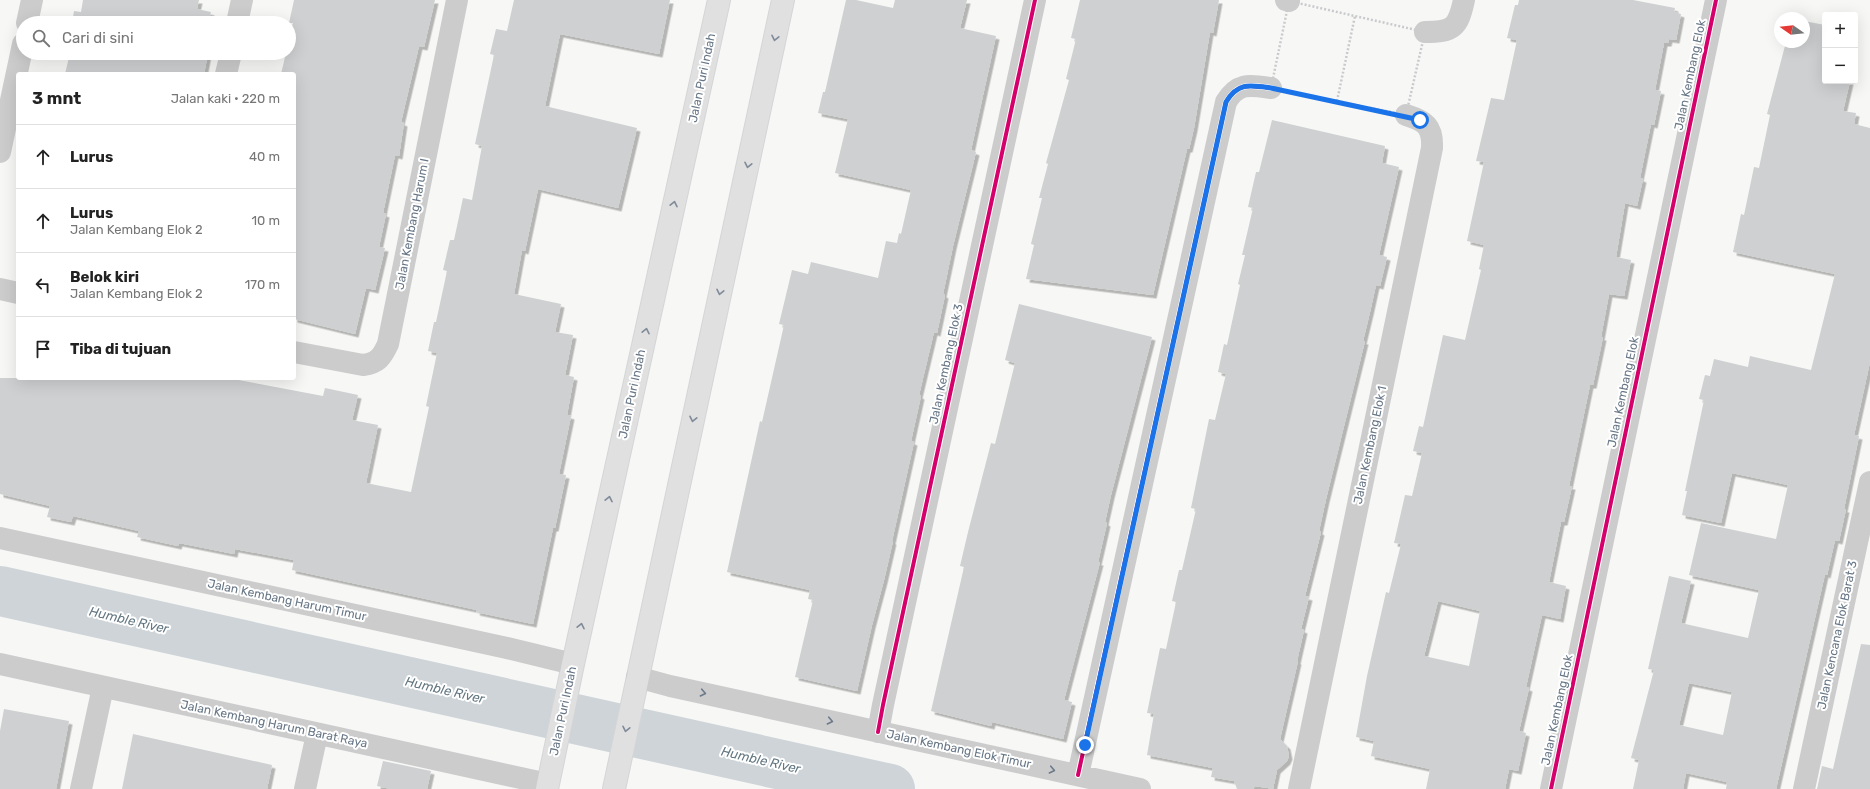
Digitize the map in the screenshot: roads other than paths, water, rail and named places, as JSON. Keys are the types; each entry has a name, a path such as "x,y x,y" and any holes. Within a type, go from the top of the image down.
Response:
{"main road":[{"name":"Jalan Puri Indah","path":"548,786 719,0"},
{"path":"615,782 783,0"}],"street":[{"path":"29,16 32,0"},
{"path":"239,16 242,0"},
{"name":"Jalan Kembang Harum I","path":"296,352 363,365 373,364 382,356 388,344 457,0"},
{"name":"Jalan Kembang Elok 3","path":"878,732 1035,0"},
{"path":"1425,32 1439,32 1453,28 1458,21 1464,0"},
{"name":"Jalan Kembang Elok","path":"1550,789 1716,0"},
{"path":"17,72 20,60"},
{"path":"226,72 229,60"},
{"path":"0,152 16,77"},
{"path":"1078,776 1226,102 1236,90 1243,86 1271,88"},
{"name":"Jalan Kembang Elok 1","path":"1299,789 1432,148 1432,134 1425,124 1420,120 1406,116"},
{"path":"0,289 16,293"},
{"name":"Jalan Kencana Elok Barat 3","path":"1804,789 1870,482"},
{"name":"Jalan Kembang Harum Timur","path":"0,538 507,648 572,671"},
{"name":"Jalan Kembang Harum Barat Raya","path":"0,664 548,786"},
{"name":"Jalan Kembang Elok Timur","path":"636,684 878,732 1140,789"},
{"path":"81,789 103,687"},
{"path":"305,789 317,734"}],"waterway":[{"name":"Humble River","path":"0,591 890,789"}]}
